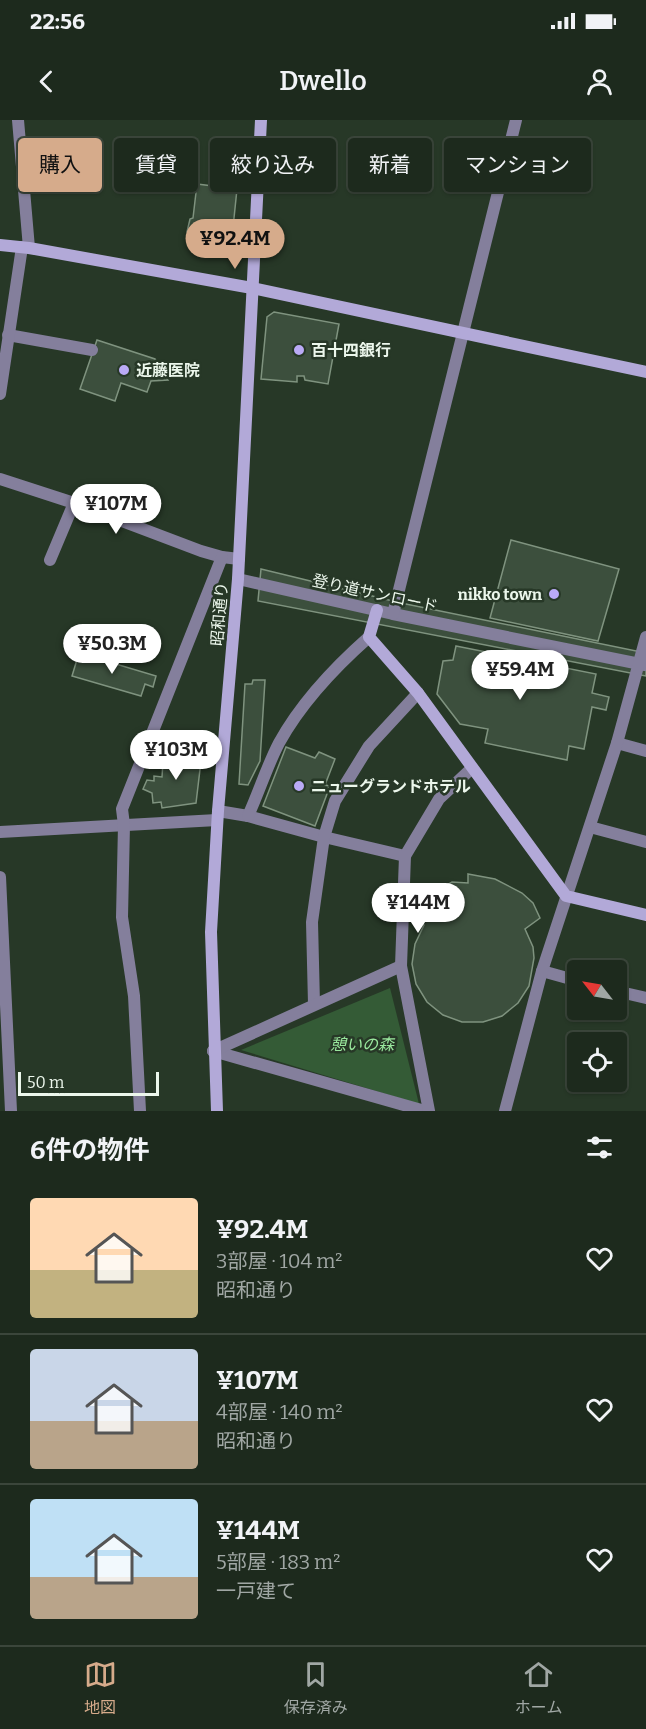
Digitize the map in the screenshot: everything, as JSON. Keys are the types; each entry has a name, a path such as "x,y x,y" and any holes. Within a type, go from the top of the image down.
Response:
{"street":[{"path":"0,394 8,335 26,248 18,120"},
{"name":"昭和通り","path":"217,1111 210,932 217,815 238,579 261,120"},
{"path":"393,614 516,120"},
{"path":"0,244 252,288 646,372"},
{"path":"8,335 92,350"},
{"path":"0,479 74,503 222,557 239,559"},
{"path":"50,561 74,503"},
{"path":"140,1111 134,996 122,917 124,825 122,809 222,557"},
{"name":"登り道サンロード","path":"238,579 393,614 642,664"},
{"path":"248,816 279,743 301,710 324,682 369,637 377,610"},
{"path":"369,637 418,693 566,896 646,915"},
{"path":"504,1111 542,971 642,664 646,637"},
{"path":"314,1004 312,922 324,837 335,801 369,746 418,693"},
{"path":"616,743 646,751"},
{"path":"213,1051 427,1111 402,966 405,856 439,799 472,768"},
{"path":"0,832 124,825 217,815 248,816 405,856"},
{"path":"590,827 646,842"},
{"path":"0,877 11,1111"},
{"path":"213,1051 402,966"},
{"path":"542,971 567,978"},
{"path":"627,994 646,998"}],"green space":[{"name":"憩いの森","path":"390,988 419,1104 241,1050"}],"building":[{"path":"198,184 210,186 210,192 237,192 231,247 224,253 190,246 193,233 187,232 190,219 193,218"},
{"name":"百十四銀行","path":"274,312 339,324 328,384 305,380 304,376 297,376 297,382 261,379 267,317"},
{"name":"近藤医院","path":"97,340 155,359 168,380 151,381 147,392 121,383 115,401 80,389"},
{"name":"nikko town","path":"511,540 619,569 598,641 490,618"},
{"path":"261,569 401,603 646,653 646,676 258,601"},
{"path":"456,646 596,674 592,693 609,697 606,710 592,707 584,749 569,746 567,760 485,743 488,729 460,724 437,694 443,661 453,660"},
{"path":"79,653 156,676 153,687 145,684 141,696 72,676"},
{"path":"253,680 265,680 260,761 248,785 239,784 245,684 252,684"},
{"path":"164,747 201,761 196,803 162,808 161,802 153,803 152,793 143,789 147,780 154,781 154,776 162,777"},
{"name":"ニューグランドホテル","path":"286,747 315,758 319,752 335,759 325,785 330,786 315,826 263,806"},
{"path":"468,874 495,879 522,893 533,903 540,918 525,929 533,947 534,958 529,986 518,1003 502,1016 483,1022 462,1022 443,1015 427,1002 416,984 412,964 415,944 424,925 414,917 426,897 452,882 468,883"}],"place":[{"name":"百十四銀行","path":"299,350"},
{"name":"近藤医院","path":"124,370"},
{"name":"nikko town","path":"554,594"},
{"name":"ニューグランドホテル","path":"299,786"}]}
